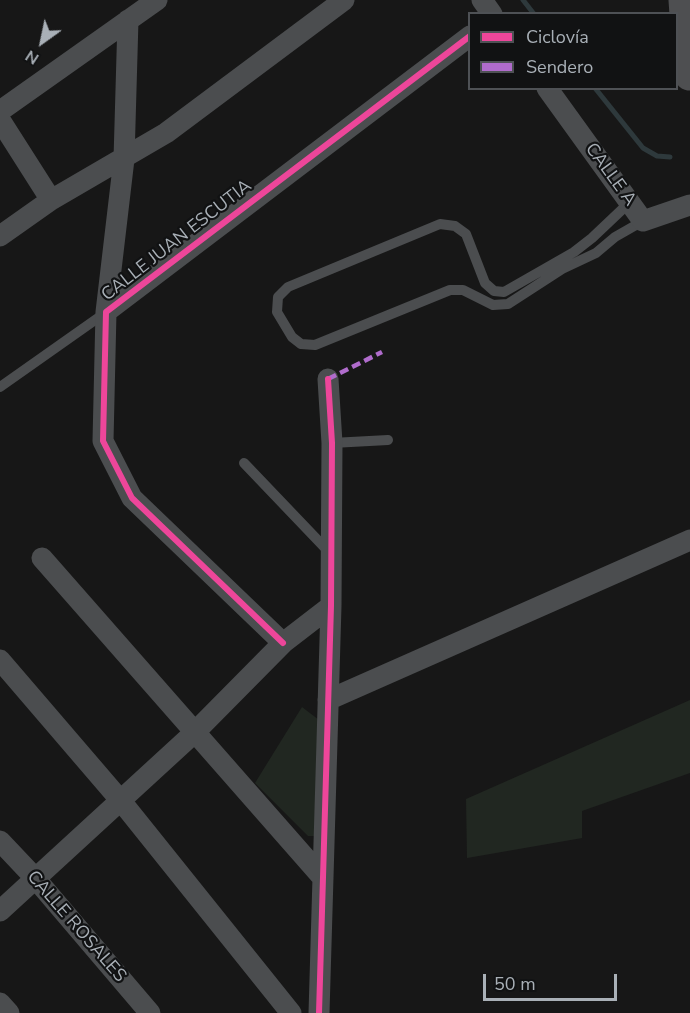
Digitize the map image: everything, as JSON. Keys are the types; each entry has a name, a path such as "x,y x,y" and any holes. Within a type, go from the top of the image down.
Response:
{"main road":[{"path":"685,0 690,74"}],"street":[{"path":"0,111 156,0"},
{"path":"0,236 51,200 166,134 344,0"},
{"path":"106,312 124,159 128,20"},
{"name":"CALLE JUAN ESCUTIA","path":"283,643 132,498 103,441 106,312 468,38"},
{"name":"CALLE A","path":"548,90 643,221 690,205"},
{"path":"0,120 51,200"},
{"path":"319,1013 332,555 333,443 328,379"},
{"path":"328,700 690,540"},
{"path":"42,558 322,878"},
{"path":"0,910 194,733 283,643 331,606"},
{"path":"0,660 121,801 291,1013"},
{"name":"CALLE ROSALES","path":"0,842 35,878 150,1013"},
{"path":"0,1003 9,1013"}],"lane":[{"path":"630,202 574,252 504,292 494,291 485,283 466,234 455,226 440,224 288,287 278,297 277,312 292,337 301,344 315,345 450,290 463,290 493,305 508,304 562,269 596,253 615,237 643,221"},
{"path":"0,387 106,312"},
{"path":"333,443 388,440"},
{"path":"244,463 332,555"}],"shaded area":[{"path":"690,700 690,773 582,811 582,838 467,858 466,799"},
{"path":"302,707 323,723 316,836 308,836 255,783"}],"waterway":[{"path":"523,0 532,12"},
{"path":"597,90 643,148 657,156 670,157"}],"marked path":[{"path":"328,379 382,352"}],"cycle path":[{"path":"283,643 132,498 103,441 106,312 468,38"},
{"path":"319,1013 331,606 332,443 328,379"}]}
